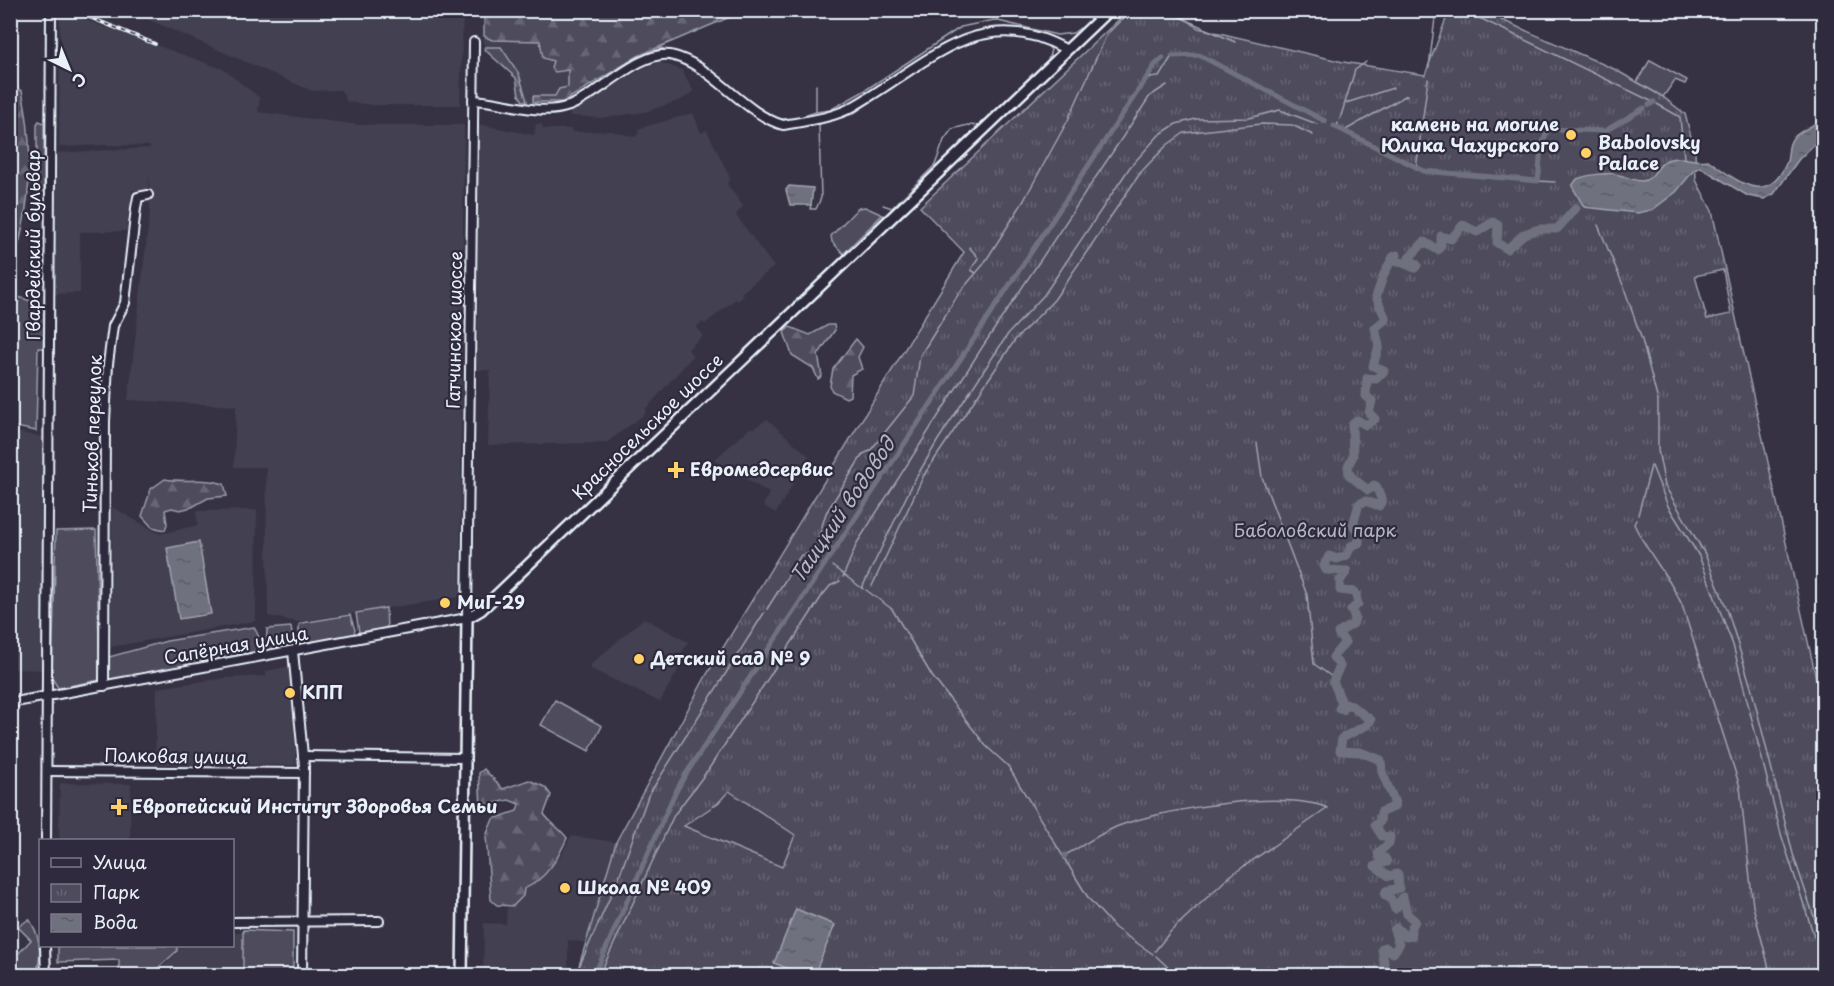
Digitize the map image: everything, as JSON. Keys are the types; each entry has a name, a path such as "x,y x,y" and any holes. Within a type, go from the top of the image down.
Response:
{"main road":[{"name":"Красносельское шоссе","path":"466,618 481,610 1109,10"},
{"path":"462,975 466,618"}],"street":[{"name":"Гвардейский бульвар","path":"46,839 51,10"},
{"path":"474,100 547,111 561,109 600,90 644,60 666,55 693,65 745,103 783,125 830,116 853,107 968,31 998,27 1016,30 1050,40 1067,50"},
{"name":"Гатчинское шоссе","path":"466,618 474,42"},
{"name":"Тиньков переулок","path":"104,686 105,421 108,364 113,326 125,303 138,197 148,195"},
{"name":"Сапёрная улица","path":"10,703 466,618"},
{"path":"293,651 304,774 302,975"},
{"path":"303,756 464,758"},
{"name":"Полковая улица","path":"48,771 304,774"},
{"path":"234,921 379,921"},
{"path":"45,947 46,975"}],"shaded area":[{"path":"60,11 223,69 260,98 258,112 360,125 464,125 460,597 297,622 268,616 266,467 234,467 236,406 128,400 150,210 149,174 148,192 132,190 126,231 80,232 80,293 54,294 54,153 150,148 149,146 106,145 59,147"},
{"path":"129,11 463,11 460,105 373,105 347,102 341,90 312,91"},
{"path":"484,11 744,11 638,56 563,102 533,102 523,101 519,95 516,78 484,49"},
{"path":"660,62 682,70 694,92 681,100 645,112 601,118 570,116 570,113 643,68"},
{"path":"693,113 701,133 707,130 730,178 727,184 743,206 736,215 774,267 741,293 743,296 738,301 736,299 705,324 703,322 696,327 703,336 688,349 693,356 645,410 645,414 606,443 488,445 490,370 474,370 474,355 478,355 477,124 534,135 536,124 542,124 543,129 571,129 572,132 611,131 635,137 639,132 637,129"},
{"path":"767,419 809,456 776,513 763,506 769,493 714,460 751,427 753,429"},
{"path":"10,431 43,437 42,670 11,669"},
{"path":"112,507 160,534 198,525 196,511 257,510 256,621 111,647"},
{"name":"Детский сад № 9","path":"644,618 688,642 679,658 683,661 660,702 591,669 590,665"},
{"path":"291,666 296,765 155,764 157,688 224,678 266,676 266,671"},
{"path":"60,783 131,784 130,839 59,839"},
{"path":"729,791 795,835 782,867 683,826 718,803"},
{"name":"Школа № 409","path":"571,836 616,842 586,943 568,940 568,975 483,976 484,923 506,924 507,908 513,907 517,897 539,879 539,860 561,856"},
{"path":"234,932 243,932 243,975 153,976 178,952 178,947 234,947"}],"green space":[{"path":"484,10 744,11 638,56 563,102 533,102 533,96 555,96 559,89 568,87 568,70 555,72 551,68 553,61 543,58 540,41 492,40 484,36"},
{"name":"Баболовский парк","path":"1128,11 1176,11 1198,28 1343,62 1425,75 1449,11 1481,11 1614,69 1663,97 1685,114 1695,152 1696,180 1712,211 1823,709 1823,975 576,976 616,842 707,674 964,252 920,207","holes":["1723,270 1731,314 1707,319 1695,276","729,791 795,835 782,867 684,826 718,803"]},
{"path":"501,47 519,74 527,101 523,101 519,95 516,78 484,49"},
{"path":"1650,60 1687,80 1685,84 1675,80 1663,97 1637,82"},
{"path":"10,85 22,91 30,156 24,220 14,262 10,260 15,228 10,218"},
{"path":"39,121 44,123 44,190 40,193 37,191 37,124"},
{"path":"865,207 885,216 848,254 844,254 832,242 831,236 858,208"},
{"path":"10,294 45,306 43,348 38,348 36,431 11,426"},
{"path":"828,325 834,325 835,330 818,355 822,376 818,379 813,368 792,355 784,332 790,327 810,335"},
{"path":"856,339 863,347 858,357 862,369 851,375 850,396 846,398 832,391 830,386 833,369"},
{"path":"165,479 217,482 224,484 227,496 208,498 192,507 180,510 172,508 165,510 167,524 165,530 152,527 142,516 151,489"},
{"path":"96,530 100,680 58,688 52,678 56,531"},
{"path":"386,608 387,629 361,634 359,632 356,613"},
{"path":"350,615 355,630 353,635 299,644 299,625 302,623"},
{"path":"254,627 260,639 258,651 107,681 109,657 167,641"},
{"path":"291,627 293,642 290,647 269,652 266,649 267,629"},
{"path":"555,700 602,726 589,751 541,725"},
{"path":"484,769 503,789 529,780 545,787 551,795 544,814 567,838 550,868 539,880 524,889 523,896 513,906 497,905 491,900 486,836 493,819 517,811 519,804 509,800 481,806 479,773"},
{"path":"29,919 36,931 39,944 37,972 11,972 11,946 19,953 31,940 18,927"},
{"path":"243,930 293,932 293,975 243,975"},
{"path":"58,947 177,947 177,951 150,975 119,975 119,960 58,962"}],"water":[{"path":"1823,117 1823,136 1799,159 1774,194 1764,199 1748,196 1700,167 1694,170 1676,192 1652,210 1637,213 1584,207 1572,186 1577,179 1600,174 1614,174 1639,181 1646,180 1663,162 1672,158 1708,160 1728,175 1749,186 1769,185 1778,177 1786,164 1793,138"},
{"path":"789,186 813,188 811,205 790,205 786,190"},
{"path":"199,542 211,614 179,619 167,548"},
{"path":"796,909 835,925 814,975 804,975 774,963"}],"waterway":[{"path":"814,553 826,513 863,454 870,451 914,396 920,356 959,293 983,265 1023,202 1068,120 1107,34 1126,15 1139,10"},
{"path":"1164,10 1235,42"},
{"path":"1429,67 1436,10"},
{"path":"1463,10 1655,103"},
{"path":"816,112 830,110 864,91 961,27 994,20 1057,35 1073,33 1080,28"},
{"path":"991,117 1048,60 1051,50 1047,45"},
{"path":"649,55 661,48 675,53"},
{"name":"Таицкий водовод","path":"1172,56 1199,55 1325,121"},
{"name":"Таицкий водовод","path":"1147,78 1159,77 1172,56"},
{"name":"Таицкий водовод","path":"594,976 684,777 1155,65 1163,58"},
{"path":"811,205 810,209 816,209 821,198 819,124 853,114 929,62"},
{"path":"1340,119 1355,70 1366,62"},
{"path":"1416,169 1428,79"},
{"path":"778,119 794,119 816,112 816,85"},
{"path":"843,577 857,543 983,346 1150,96 1167,85"},
{"path":"1346,103 1393,88"},
{"path":"1344,131 1407,95"},
{"name":"Таицкий водовод","path":"1649,105 1654,102"},
{"path":"1657,104 1680,117 1684,158"},
{"name":"Таицкий водовод","path":"1334,126 1424,171 1538,181 1541,147 1548,129 1605,131 1644,108"},
{"path":"862,588 913,483 938,440 1008,334 1044,295 1130,167 1159,135 1176,124 1196,119 1249,118 1280,110 1317,124"},
{"name":"Таицкий водовод","path":"1337,127 1338,123"},
{"path":"872,586 924,475 1015,340 1054,300 1141,172 1167,145 1184,133 1261,124 1292,125 1313,135"},
{"path":"883,205 892,208 935,165 944,140 952,129 968,125 981,126"},
{"path":"1538,181 1555,182"},
{"path":"1386,976 1382,949 1385,947 1393,953 1399,945 1394,930 1397,928 1406,937 1411,936 1411,928 1415,921 1407,914 1403,897 1395,909 1391,899 1385,895 1386,891 1399,888 1398,874 1389,876 1375,866 1387,862 1385,858 1379,857 1378,853 1389,843 1390,837 1382,836 1375,825 1380,822 1381,812 1394,807 1395,803 1382,772 1381,760 1360,752 1340,751 1342,738 1367,725 1371,720 1350,705 1346,704 1343,710 1339,709 1342,703 1333,681 1340,666 1333,657 1345,642 1338,633 1353,624 1355,617 1351,610 1358,604 1355,592 1340,590 1340,581 1347,571 1326,570 1324,566 1329,556 1337,559 1347,555 1351,546 1359,543 1359,533 1353,525 1359,504 1366,501 1379,506 1382,501 1376,486 1368,490 1349,475 1348,466 1353,456 1352,425 1357,420 1366,425 1375,419 1369,413 1372,401 1366,396 1367,378 1376,379 1384,371 1373,366 1379,346 1375,328 1386,319 1376,297 1393,257 1397,255 1396,260 1415,268 1417,265 1409,258 1424,242 1438,250 1441,245 1441,236 1451,239 1463,225 1477,232 1493,222 1498,225 1497,243 1507,249 1524,234 1539,229 1557,229 1576,208"},
{"path":"845,252 882,215"},
{"path":"1598,225 1623,285 1642,340 1658,401 1658,450 1665,486 1705,554 1728,612 1751,687 1793,854 1824,947"},
{"path":"969,247 977,256"},
{"path":"976,273 971,270 978,258"},
{"path":"1257,443 1262,477 1307,595 1314,664 1335,679"},
{"path":"1638,515 1651,466"},
{"path":"1652,466 1668,506 1699,556 1733,645 1781,834 1824,967"},
{"path":"1636,520 1634,524 1639,535 1682,605 1740,787 1753,906 1771,976"},
{"path":"767,609 801,555 814,553 821,557"},
{"path":"832,566 863,589"},
{"path":"599,976 674,815 708,770 822,596 830,586 840,581"},
{"path":"866,590 892,609 932,676 986,746 1008,766 1089,899 1115,928 1153,954"},
{"path":"575,976 619,877 648,796 764,613"},
{"path":"1067,854 1117,827 1144,818 1197,807 1226,803 1283,801 1308,803 1328,808 1230,876 1170,932 1155,951"},
{"path":"1156,956 1173,972 1181,973 1187,969 1202,976"},
{"path":"1820,976 1819,965 1823,962"}],"railway":[{"path":"72,10 155,44"}],"place":[{"name":"камень на могиле Юлика Чахурского","path":"1571,135"},
{"name":"Babolovsky Palace","path":"1586,153"},
{"name":"Евромедсервис","path":"676,470"},
{"name":"МиГ-29","path":"445,603"},
{"name":"Детский сад № 9","path":"639,659"},
{"name":"КПП","path":"290,693"},
{"name":"Европейский Институт Здоровья Семьи","path":"119,807"},
{"name":"Школа № 409","path":"565,888"}]}
